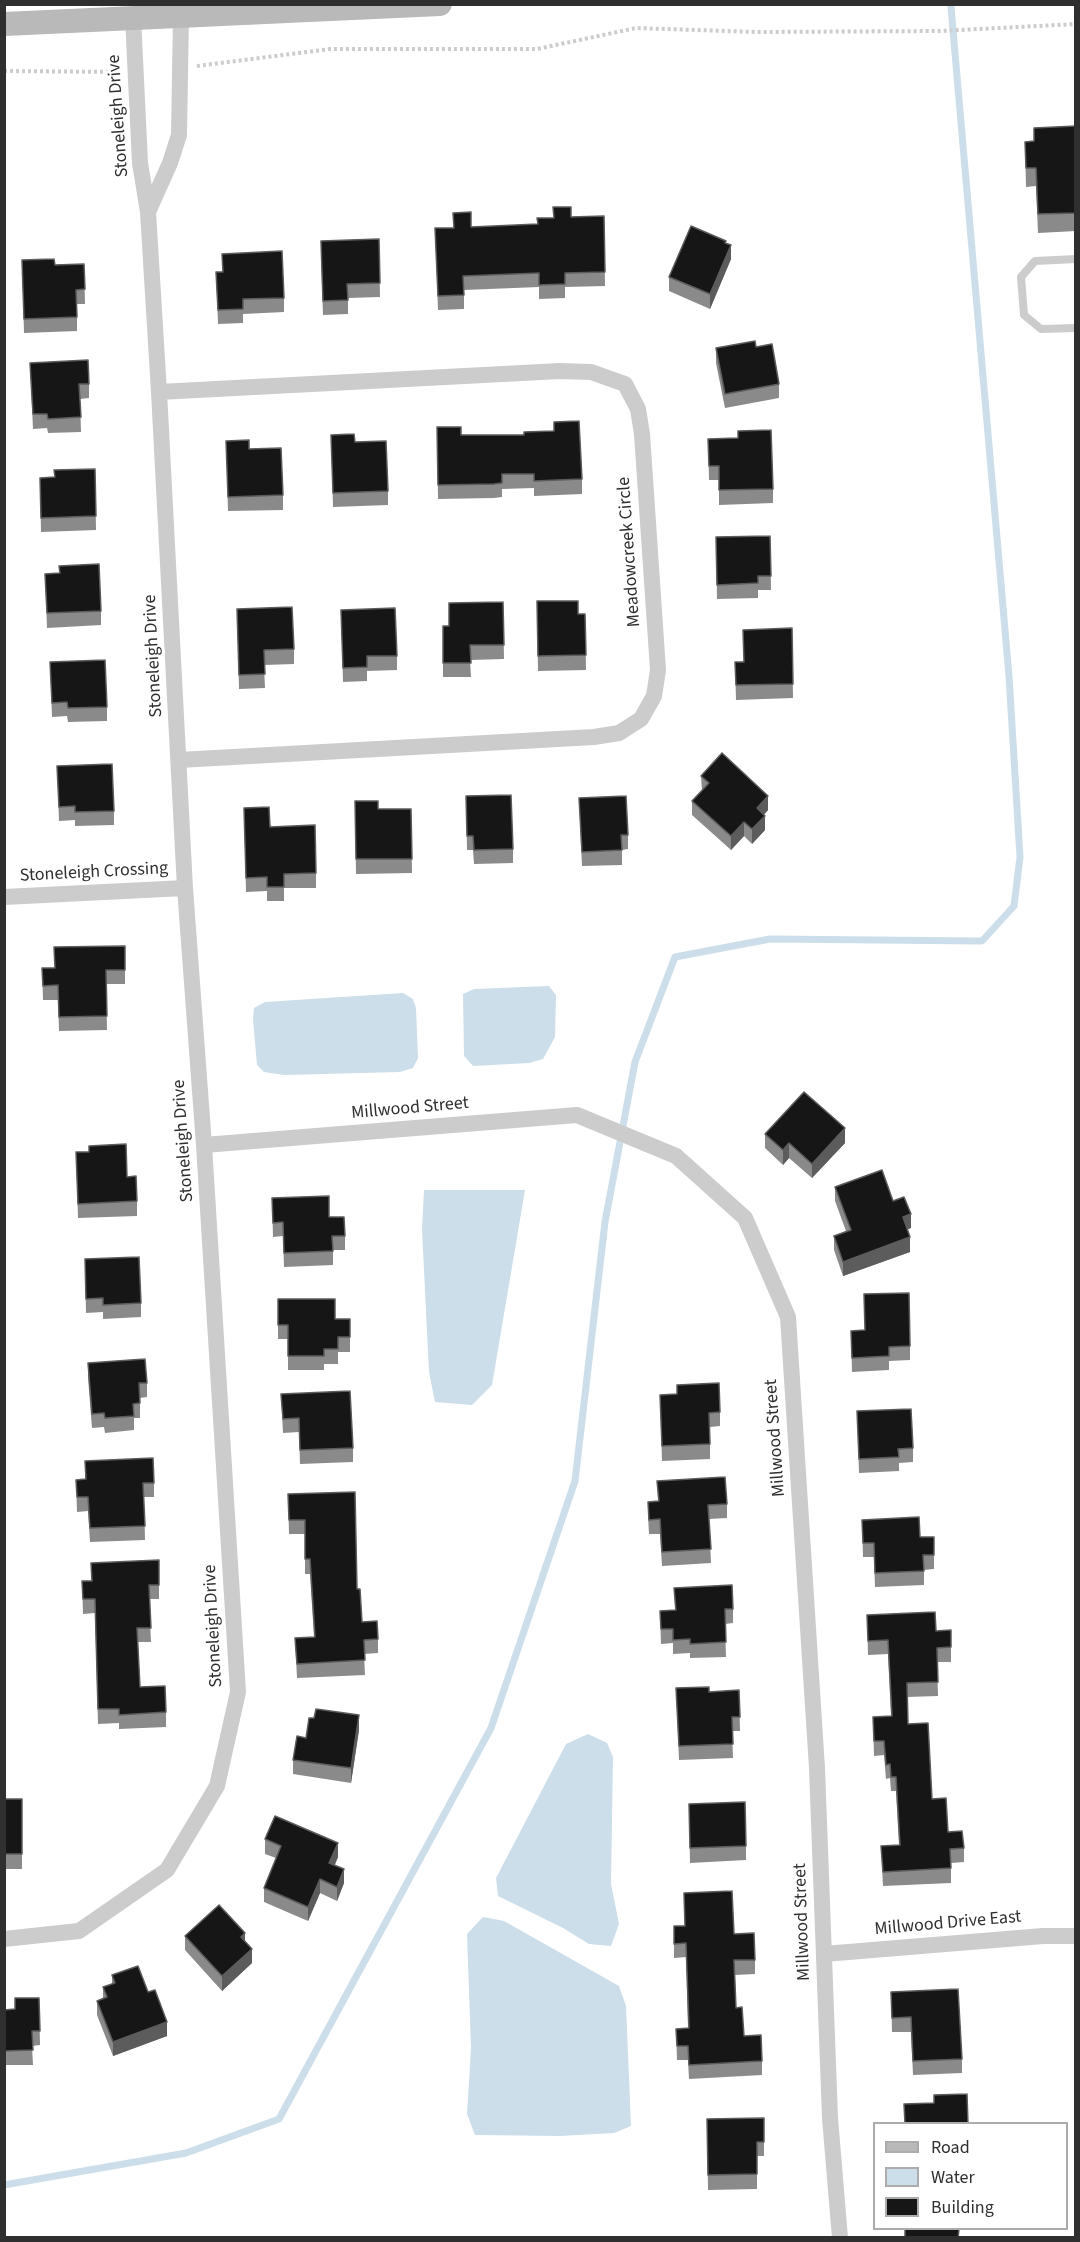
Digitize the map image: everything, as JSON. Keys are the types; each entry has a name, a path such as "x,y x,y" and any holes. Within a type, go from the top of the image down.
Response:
{"main road":[{"path":"4,24 440,4"}],"street":[{"name":"Stoneleigh Drive","path":"148,212 170,163 179,135 181,15"},
{"name":"Stoneleigh Drive","path":"4,1939 79,1931 167,1870 218,1786 238,1692 204,1145 185,888 148,212 140,163 133,17"},
{"name":"Meadowcreek Circle","path":"159,392 560,371 591,372 625,384 638,409 642,434 658,670 654,696 641,719 619,733 594,737 179,760"},
{"name":"Stoneleigh Crossing","path":"4,897 185,888"},
{"name":"Millwood Street","path":"204,1145 577,1115 676,1156 745,1218 788,1317 817,1768 830,2118 840,2238"},
{"name":"Millwood Drive East","path":"824,1954 1043,1936 1076,1936"}],"lane":[{"path":"1076,258 1035,261 1022,276 1024,315 1041,329 1076,328"}],"path":[{"path":"181,68 330,49 537,49 636,28 756,32 940,31 1076,24"},
{"path":"4,71 135,72"}],"water":[{"path":"549,986 556,995 555,1037 543,1059 529,1063 473,1066 464,1056 463,994 474,989"},
{"path":"403,993 413,999 416,1008 418,1058 413,1068 400,1072 284,1075 264,1072 257,1065 254,1008 265,1002"},
{"path":"424,1190 525,1190 492,1385 472,1405 435,1402 429,1372 422,1229"},
{"path":"588,1734 607,1743 613,1757 611,1884 619,1924 611,1946 589,1944 563,1928 498,1896 496,1878 566,1744"},
{"path":"483,1917 504,1921 619,1986 626,2006 631,2126 614,2133 560,2136 475,2135 467,2114 471,2048 467,1934"}],"building":[{"path":"1076,126 1076,213 1038,214 1036,168 1026,168 1025,142 1034,141 1034,128"},
{"path":"553,207 571,207 571,217 604,216 605,272 565,273 565,284 539,285 539,273 463,276 464,295 438,296 435,228 454,228 453,213 471,212 471,227 538,224 537,218 554,218"},
{"path":"691,226 731,245 710,294 669,277"},
{"path":"379,239 380,283 347,284 348,300 323,301 321,241"},
{"path":"282,251 284,298 243,299 243,309 218,310 216,272 223,272 222,254"},
{"path":"54,259 55,265 84,264 85,289 76,290 77,317 24,319 22,260"},
{"path":"755,341 756,347 772,344 779,384 725,394 716,348"},
{"path":"88,360 89,384 79,384 81,417 48,419 47,414 33,414 30,363"},
{"path":"579,421 582,479 534,481 534,474 502,474 502,483 438,485 437,427 461,427 461,435 524,435 524,432 554,431 554,422"},
{"path":"771,430 773,489 719,490 719,466 709,466 708,439 738,438 738,431"},
{"path":"354,434 355,442 386,441 388,491 333,493 331,435"},
{"path":"249,440 249,449 281,448 283,495 228,497 226,441"},
{"path":"95,469 96,516 41,518 40,478 55,477 54,470"},
{"path":"770,536 771,576 758,576 758,583 717,585 716,537"},
{"path":"99,564 101,611 47,613 45,574 60,573 59,566"},
{"path":"537,601 578,601 578,614 585,614 586,655 538,656"},
{"path":"503,602 504,645 470,645 471,663 443,663 443,626 449,626 449,603"},
{"path":"292,607 294,649 264,650 265,674 239,675 237,609"},
{"path":"395,608 397,656 367,656 367,667 343,668 341,610"},
{"path":"792,628 793,684 736,685 735,662 744,662 743,630"},
{"path":"105,660 107,707 68,708 67,702 52,703 50,662"},
{"path":"722,753 768,796 757,808 765,816 752,829 744,822 731,836 692,801 709,783 701,776"},
{"path":"112,764 114,811 75,812 75,806 59,807 57,766"},
{"path":"511,795 513,849 474,850 473,836 467,836 466,796"},
{"path":"626,796 628,835 621,835 622,850 582,852 579,798"},
{"path":"355,801 378,801 378,809 411,809 412,859 356,859"},
{"path":"269,807 270,827 315,825 316,873 284,874 284,887 267,887 267,877 246,878 244,808"},
{"path":"125,946 125,970 106,970 107,1016 59,1017 58,985 43,986 42,968 55,968 54,947"},
{"path":"804,1092 845,1128 812,1164 789,1143 783,1150 765,1134"},
{"path":"126,1144 127,1177 136,1176 137,1201 78,1204 76,1152 89,1152 89,1146"},
{"path":"882,1170 893,1201 904,1197 911,1214 903,1217 910,1237 843,1262 834,1236 851,1230 835,1187"},
{"path":"329,1196 329,1217 344,1217 345,1236 332,1236 333,1251 284,1253 283,1222 273,1223 272,1198"},
{"path":"139,1257 141,1303 103,1305 103,1298 86,1299 85,1259"},
{"path":"909,1293 910,1346 889,1347 889,1356 852,1358 851,1331 865,1330 864,1294"},
{"path":"278,1299 335,1299 335,1319 350,1319 350,1337 338,1337 338,1349 324,1349 324,1356 288,1356 288,1325 278,1325"},
{"path":"145,1359 147,1383 139,1383 140,1403 133,1404 134,1416 105,1418 104,1413 92,1414 88,1363"},
{"path":"719,1383 720,1412 709,1413 710,1444 662,1446 660,1395 677,1394 677,1385"},
{"path":"350,1391 353,1448 300,1450 299,1418 283,1419 281,1394"},
{"path":"911,1409 913,1448 898,1449 899,1457 859,1459 857,1411"},
{"path":"153,1458 154,1483 143,1483 145,1526 90,1528 88,1497 77,1497 76,1480 86,1479 85,1461"},
{"path":"725,1477 727,1504 708,1505 711,1549 662,1552 660,1519 649,1520 648,1502 659,1501 657,1481"},
{"path":"355,1492 357,1589 360,1589 362,1622 377,1621 378,1639 364,1640 365,1660 297,1664 295,1638 315,1637 310,1559 305,1559 305,1520 289,1520 288,1494"},
{"path":"919,1517 920,1537 934,1537 934,1555 923,1555 924,1571 875,1573 874,1543 863,1543 862,1520"},
{"path":"159,1560 159,1585 149,1585 151,1628 137,1628 140,1687 165,1686 166,1712 119,1715 119,1709 98,1709 95,1599 83,1599 82,1581 92,1581 91,1563"},
{"path":"732,1585 733,1609 725,1609 726,1642 690,1644 690,1639 673,1640 673,1629 661,1629 660,1611 676,1610 674,1588"},
{"path":"935,1612 936,1631 951,1630 951,1647 937,1648 938,1682 907,1683 908,1724 928,1723 932,1799 946,1798 948,1832 962,1831 964,1848 950,1849 951,1868 883,1872 881,1846 900,1845 896,1777 891,1777 890,1764 886,1765 884,1741 874,1741 873,1717 892,1716 888,1640 868,1641 867,1615"},
{"path":"709,1687 709,1692 739,1690 740,1717 732,1717 733,1744 679,1746 676,1688"},
{"path":"316,1709 359,1715 351,1768 293,1760 297,1736 306,1738 309,1718 314,1718"},
{"path":"4,1799 22,1799 22,1854 4,1854"},
{"path":"745,1802 746,1846 690,1848 689,1804"},
{"path":"275,1816 338,1843 329,1863 344,1869 337,1887 320,1879 308,1907 264,1888 281,1846 265,1839"},
{"path":"732,1891 734,1934 754,1933 755,1960 734,1960 736,2008 742,2007 744,2036 761,2035 762,2061 689,2065 688,2046 677,2046 676,2029 689,2028 686,1943 674,1944 674,1926 685,1926 684,1893"},
{"path":"219,1905 245,1933 241,1937 252,1949 222,1976 185,1936"},
{"path":"138,1966 148,1992 155,1990 167,2022 113,2042 97,2001 107,1997 103,1987 115,1983 112,1975"},
{"path":"958,1989 962,2059 913,2061 911,2017 892,2018 891,1992"},
{"path":"15,1998 39,1998 40,2031 32,2031 33,2050 4,2051 4,2010 15,2009"},
{"path":"967,2094 968,2122 905,2122 904,2104 934,2103 934,2095"},
{"path":"764,2118 764,2142 757,2142 757,2174 708,2175 707,2119"},
{"path":"905,2230 959,2230 958,2238 905,2238"}],"waterway":[{"path":"4,2185 186,2153 279,2119 491,1728 575,1481 605,1222 635,1062 675,957 770,939 982,941 1014,906 1020,857 1009,676 951,7"}]}
